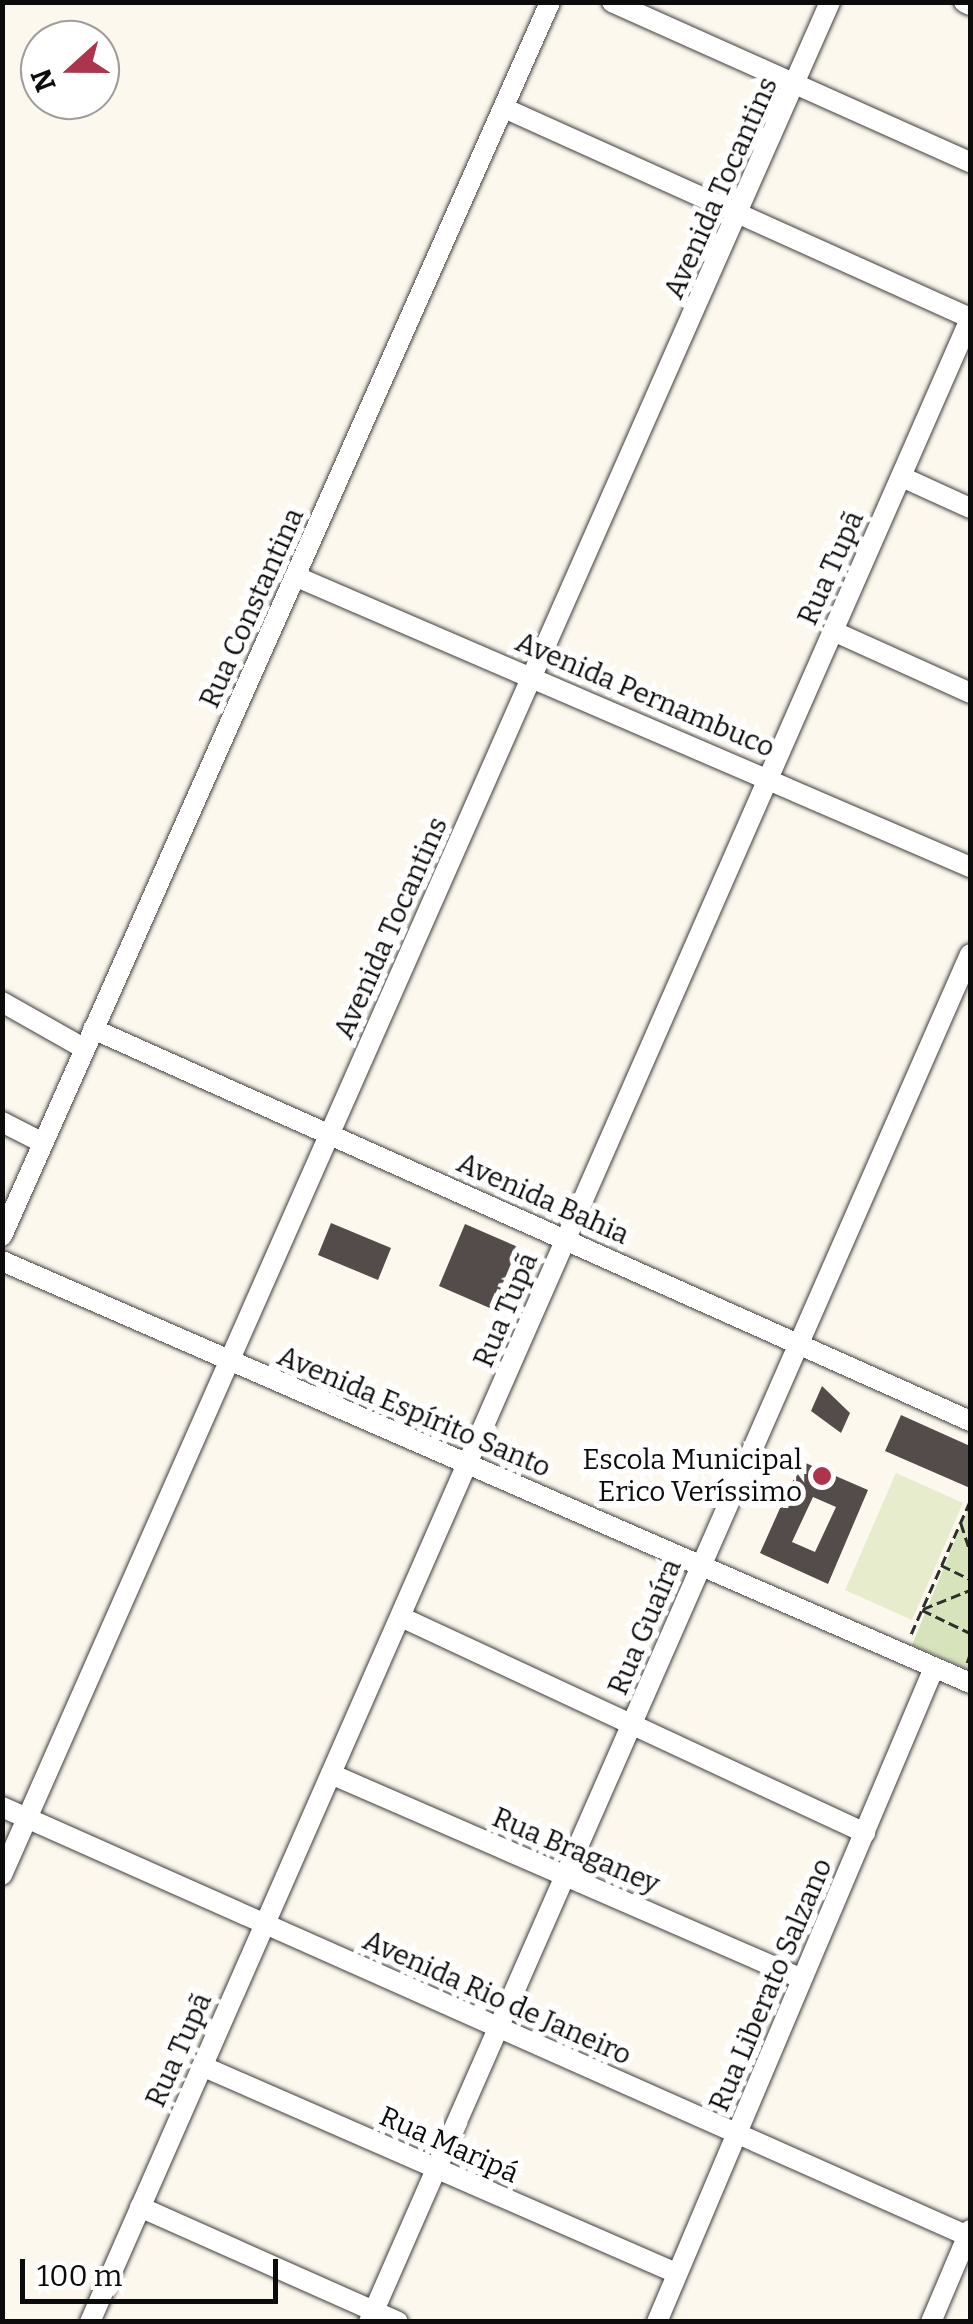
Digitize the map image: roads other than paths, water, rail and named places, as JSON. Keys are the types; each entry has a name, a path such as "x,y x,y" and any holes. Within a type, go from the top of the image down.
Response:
{"street":[{"name":"Rua Constantina","path":"2,1236 550,2"},
{"path":"612,2 970,162"},
{"name":"Avenida Tocantins","path":"2,1875 530,678 797,85 830,2"},
{"path":"504,108 970,318"},
{"name":"Rua Tupã","path":"90,2322 470,1465 970,318"},
{"path":"902,477 970,508"},
{"name":"Avenida Pernambuco","path":"297,577 770,777 970,867"},
{"path":"834,631 970,692"},
{"name":"Rua Guaíra","path":"371,2316 970,954"},
{"path":"2,1002 84,1049"},
{"name":"Avenida Bahia","path":"93,1029 970,1421"},
{"path":"2,1122 43,1142"},
{"name":"Avenida Espírito Santo","path":"2,1261 970,1683"},
{"path":"401,1617 865,1833"},
{"name":"Rua Liberato Salzano","path":"657,2322 934,1668"},
{"name":"Rua Braganey","path":"331,1774 800,1978"},
{"name":"Avenida Rio de Janeiro","path":"2,1808 738,2136 970,2234"},
{"name":"Rua Maripá","path":"202,2066 676,2273"},
{"path":"140,2207 371,2316 398,2322"},
{"path":"930,2322 970,2234"}],"place":[{"name":"Escola Municipal Erico Veríssimo","path":"822,1476"}]}
